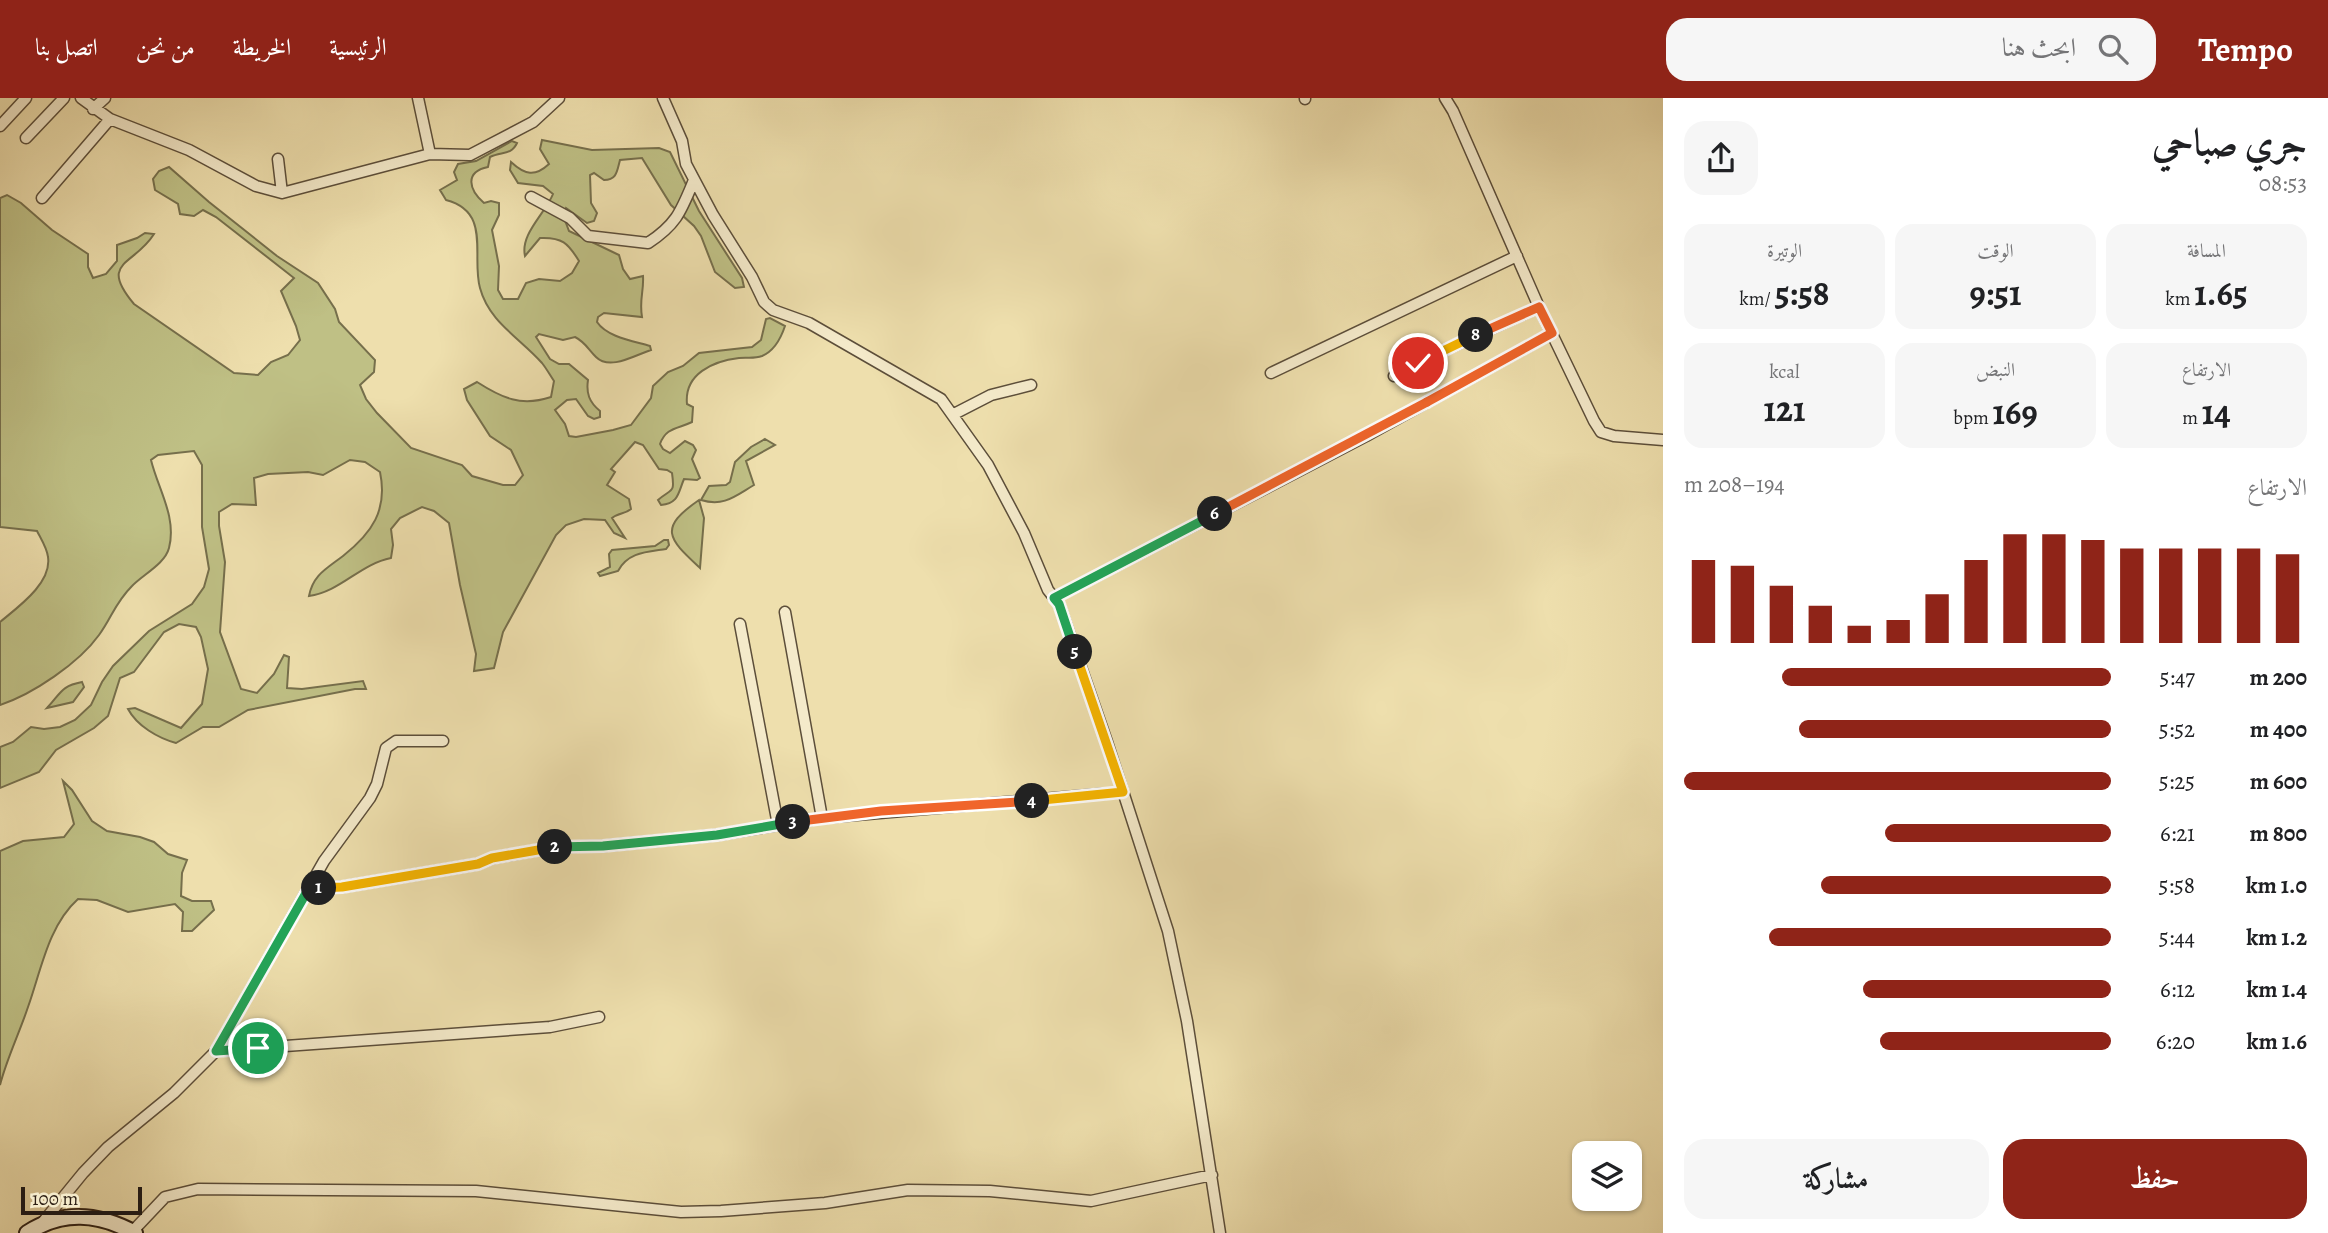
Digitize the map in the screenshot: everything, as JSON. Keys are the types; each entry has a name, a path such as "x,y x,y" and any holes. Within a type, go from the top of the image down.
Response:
{"street":[{"path":"0,126 26,98"},
{"path":"26,138 64,98"},
{"path":"81,98 93,109 110,118 189,150 256,186 282,192 430,154 470,155 533,122 559,98"},
{"path":"93,109 105,98"},
{"path":"418,98 430,154"},
{"path":"663,98 682,141 686,164 764,302 773,310 809,323 941,399 975,444 1009,502 1048,590 1059,604 1168,931 1187,1021 1220,1233"},
{"path":"1446,98 1539,307 1601,432 1614,436 1663,440"},
{"path":"42,198 110,118"},
{"path":"278,159 282,192"},
{"path":"531,197 570,218 588,236 648,243 667,230 681,212 694,180"},
{"path":"1271,373 1517,256"},
{"path":"1394,376 1539,307"},
{"path":"1054,598 1366,436 1552,333"},
{"path":"954,414 991,395 1031,385"},
{"path":"785,612 822,818"},
{"path":"740,624 778,825"},
{"path":"27,1233 43,1222 108,1147 174,1093 216,1051 338,840 370,798 377,784 386,747 390,743 404,740 443,741"},
{"path":"309,888 342,887 478,864 492,858 554,847 616,845 717,835 822,818 1123,792"},
{"path":"216,1051 550,1027 599,1017"},
{"path":"43,1222 76,1217 100,1218 133,1232 165,1197 198,1189 477,1191 681,1212 825,1203 908,1190 990,1191 1091,1201 1212,1175"}],"green space":[{"path":"542,140 592,150 659,148 670,152 699,211 742,278 744,287 735,288 715,272 701,236 671,205 642,158 620,160 616,174 608,180 594,173 590,175 591,203 597,213 594,221 587,223 566,208 563,215 569,231 619,255 623,269 630,279 643,276 642,317 604,313 598,317 597,322 614,335 650,346 651,350 623,361 608,363 596,357 575,337 563,340 539,334 536,337 550,359 559,364 569,364 588,380 589,397 600,411 600,417 594,419 588,416 576,399 567,400 555,410 565,424 569,436 576,437 631,425 651,398 653,386 668,372 683,366 699,353 752,347 761,340 766,319 770,318 785,326 777,344 766,354 719,362 702,371 690,385 687,404 693,407 692,422 669,431 660,444 670,453 685,441 693,445 696,450 692,459 700,478 684,479 675,500 661,505 658,500 673,488 672,473 659,469 643,445 635,442 611,469 615,472 607,485 629,499 631,509 612,518 625,538 614,533 605,520 584,519 566,525 556,535 503,632 494,668 474,671 476,654 449,523 434,511 422,507 400,518 391,529 391,558 369,566 331,589 309,596 317,578 370,529 382,498 380,472 365,462 350,460 323,475 308,472 268,474 254,478 256,505 232,504 219,512 225,562 220,632 241,689 257,693 274,674 284,655 289,657 287,688 302,689 363,681 366,689 248,710 219,727 203,727 176,743 169,741 142,726 128,709 135,708 181,728 202,704 208,669 201,637 196,627 179,624 164,632 134,672 120,678 108,716 94,728 56,750 39,772 0,788 0,747 13,742 31,727 60,727 75,720 91,705 113,666 149,631 192,604 204,587 209,569 202,527 202,465 194,451 158,455 151,460 171,525 167,554 126,592 99,635 68,667 41,685 0,705 0,622 39,585 48,567 48,557 37,531 0,527 0,198 7,195 21,203 52,230 88,254 88,267 93,278 106,274 117,261 117,245 145,233 154,234 119,271 124,290 134,304 234,373 258,375 271,362 288,355 300,340 281,291 294,278 216,217 203,210 194,216 180,214 178,204 155,190 153,179 159,171 169,167 277,256 318,283 335,309 339,322 375,360 374,372 360,385 366,399 411,448 462,465 472,476 503,485 515,485 523,475 511,450 490,436 467,400 464,389 477,382 503,396 530,401 551,397 554,381 542,363 490,311 480,288 475,225 469,214 460,206 446,200 440,190 457,180 454,172 458,164 476,161 512,141 517,143 509,152 490,157 488,167 475,173 471,182 475,193 484,203 499,203 499,215 492,230 499,266 498,290 503,299 518,299 526,283 539,279 560,281 572,273 579,261 564,242 540,238 525,256 524,248 530,232 553,194 543,186 518,183 510,170 511,162 530,173 535,173 549,164 540,149"},
{"path":"765,439 775,445 746,461 754,485 723,501 701,500 709,486 726,485 730,482 735,462 751,447"},
{"path":"699,500 704,518 700,568 681,549 672,534 677,519"},
{"path":"668,540 666,549 633,556 618,571 600,576 598,573 610,567 609,554 612,550 655,546"},
{"path":"82,682 84,687 73,702 47,708 65,688"},
{"path":"63,781 92,821 107,831 154,842 168,854 187,860 182,873 181,896 192,901 211,901 214,910 192,931 182,931 183,912 175,904 128,912 97,900 78,899 59,922 52,936 0,1085 0,851 23,841 64,837 74,824"}],"route":[{"path":"258,1048 216,1051 309,888 342,887 478,864 492,858 554,847 603,846 717,835 881,811 1123,792 1059,604 1054,598 1366,436 1552,333 1539,307 1418,363"}]}
